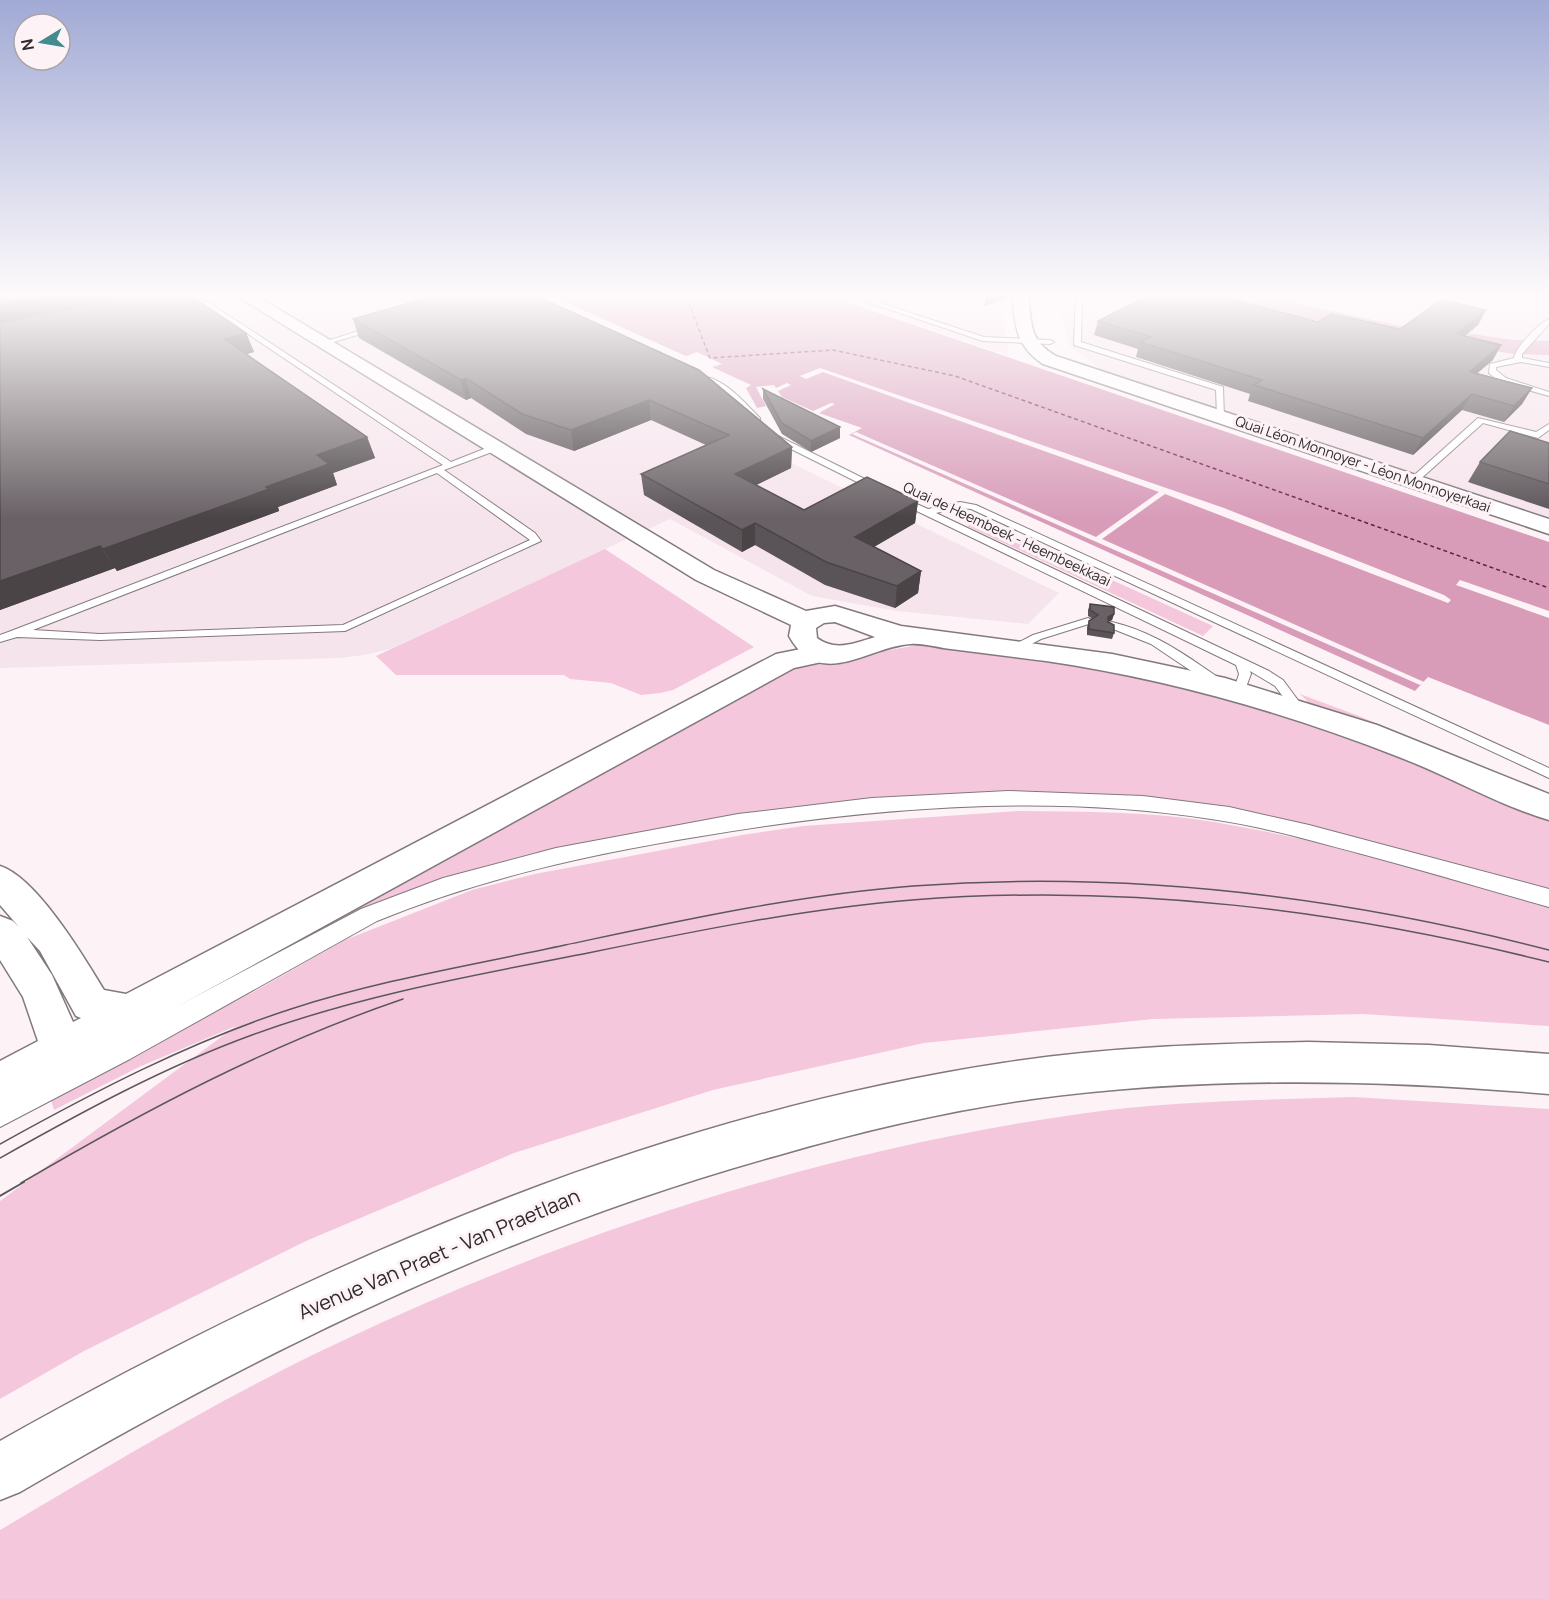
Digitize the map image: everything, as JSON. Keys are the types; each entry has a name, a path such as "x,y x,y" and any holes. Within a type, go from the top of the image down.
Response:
{"main road":[{"path":"367,369 705,575 804,644 843,655 863,636 911,635 1141,668 1233,690 1300,711 1436,760 1549,808"},
{"path":"1069,369 1108,378"},
{"path":"1091,369 1108,378"},
{"name":"Quai Léon Monnoyer - Léon Monnoyerkaai","path":"1108,378 1549,527"},
{"path":"0,1083 804,644 829,614 854,619 863,636"},
{"path":"0,880 53,940 90,1003 105,1011 131,1013"},
{"path":"0,932 16,951 47,1000 61,1050"},
{"name":"Avenue Van Praet - Van Praetlaan","path":"0,1472 61,1436 232,1345 312,1306 459,1241 530,1211 660,1166 765,1135 970,1089 1066,1075 1245,1063 1329,1062 1420,1064 1549,1074"}],"street":[{"path":"0,1114 132,1046 369,915 398,903 470,877 525,862 740,821 888,804 957,801 1024,800 1162,805 1284,825 1549,898"}],"lane":[{"path":"305,369 450,465"},
{"path":"1157,369 1220,389 1221,416"},
{"path":"1492,369 1492,371 1503,380 1549,394"},
{"path":"692,374 727,390 765,428"},
{"path":"1413,481 1481,420 1549,439"},
{"path":"1538,435 1549,426"},
{"name":"Quai de Heembeek - Heembeekkaai","path":"773,435 805,455 1240,661 1279,683 1300,711"},
{"path":"0,639 497,447"},
{"path":"15,633 100,637 339,629 358,624 536,541 532,535 438,470"},
{"path":"927,512 960,505 973,507 1549,773"},
{"path":"1014,648 1088,621"},
{"path":"1112,625 1128,628 1148,637 1233,690 1245,674 1240,661"}],"shaded area":[{"path":"0,369 626,369 785,460 1059,593 1028,624 896,611 812,596 670,519 390,649 364,655 340,658 0,668"},
{"path":"716,369 1041,369 1549,542 1549,725 1428,677 1415,691 849,435 862,428 819,413 835,404 831,403 813,411 782,397 778,391 791,385 787,383 776,388 774,385 756,387 766,406 757,408 746,388 751,385"},
{"path":"1099,369 1549,369 1549,525 1111,378"},
{"path":"978,518 1213,626 1203,636 967,526"},
{"path":"605,549 754,647 673,690 641,695 611,683 570,679 564,675 396,675 376,656"},
{"path":"919,645 1012,653 1178,682 1315,722 1549,815 1549,891 1284,819 1206,804 886,798 738,814 533,853 444,878 365,909 42,1084 40,1076 806,661 849,661 883,651"},
{"path":"1300,694 1359,716 1415,740 1315,709"},
{"path":"1019,811 1141,814 1214,822 1341,848 1549,905 1549,1026 1363,1014 1153,1019 924,1043 713,1090 514,1153 306,1241 84,1351 0,1399 0,1201 236,1026 139,1067 54,1110 50,1096 255,991 345,940 472,890 535,874 742,835 803,826"},
{"path":"1353,1097 1549,1109 1549,1599 0,1599 0,1530 169,1431 298,1362 431,1301 612,1230 705,1199 799,1172 894,1148 989,1129 1086,1113 1152,1106"}],"pier":[{"path":"822,369 1224,508 1444,595 1451,600 1448,603 1165,494 1102,539 1424,682 1420,685 852,434 856,432 1096,537 1159,492 823,372 806,379 800,376"},
{"path":"1460,580 1549,611 1549,618 1456,585"}],"building":[{"path":"0,369 267,369 367,437 317,455 329,464 266,487 269,489 103,549 100,546 0,581"},
{"path":"441,369 696,369 792,447 735,474 804,510 867,477 918,501 855,537 921,571 897,586 826,562 755,523 742,530 641,474 729,435 649,400 571,430 522,414 466,378 461,380"},
{"path":"1225,369 1474,369 1470,372 1532,388 1514,406 1472,394 1423,438 1254,385 1262,380"},
{"path":"763,389 840,427 811,441 782,423"},
{"path":"1510,431 1549,443 1549,484 1480,462"},
{"path":"1090,604 1114,607 1114,614 1108,617 1108,622 1114,625 1114,633 1089,629 1089,621 1098,615 1090,610"}],"ferry route":[{"path":"920,369 955,376 1549,588"}],"tram line":[{"path":"0,1144 142,1069 253,1022 325,999 427,974 694,918 782,902 869,890 994,882 1074,882 1154,885 1234,892 1392,915 1549,950"},
{"path":"0,1158 93,1107 187,1061 252,1035 335,1008 503,969 709,929 830,909 912,900 993,896 1073,895 1153,898 1313,915 1392,928 1549,962"},
{"path":"21,1183 160,1105 255,1058 403,999"},
{"path":"0,1196 24,1182"}]}
